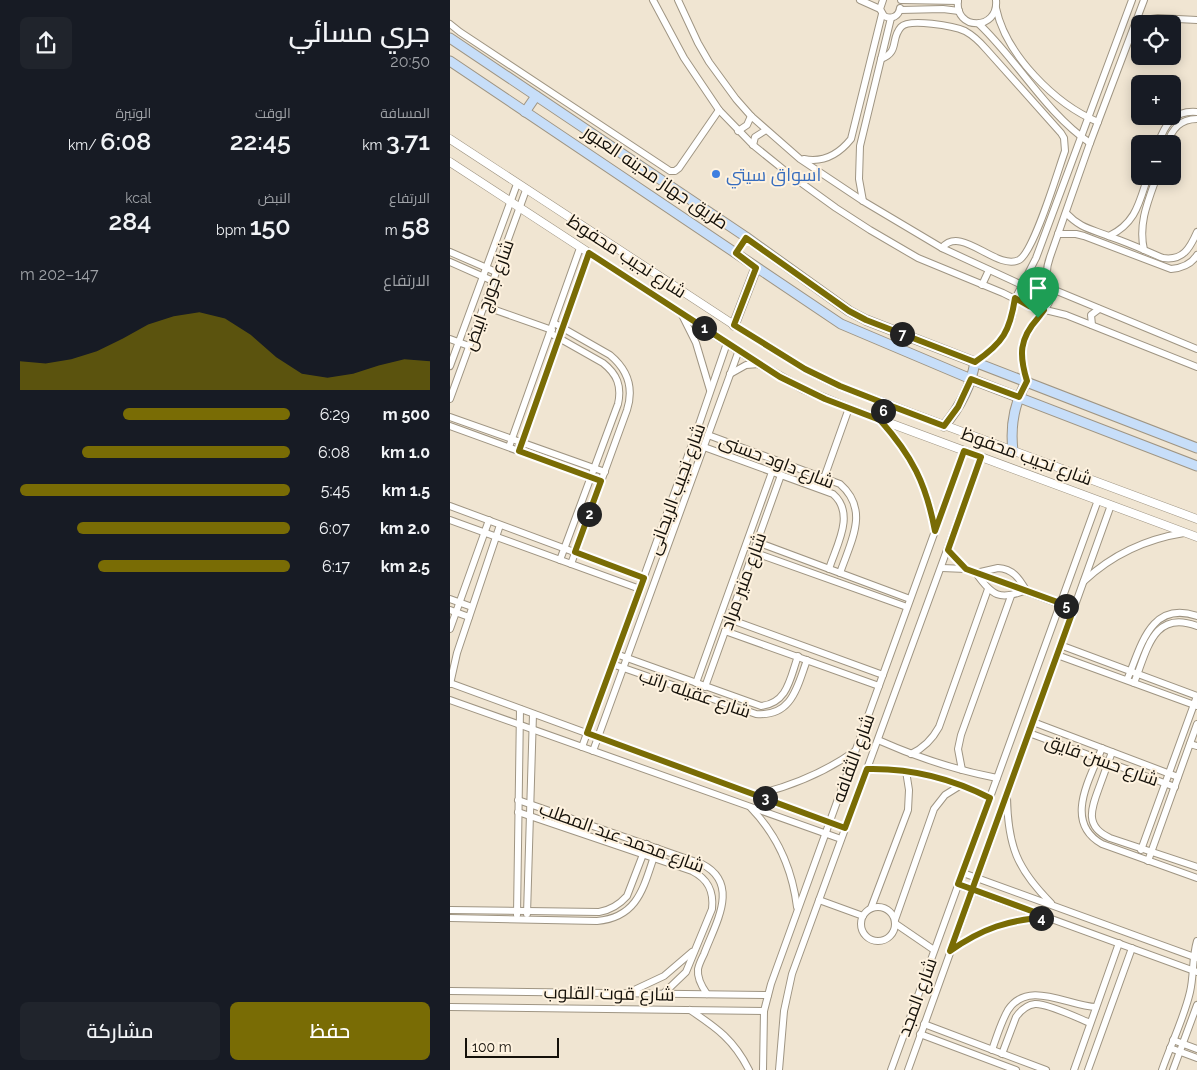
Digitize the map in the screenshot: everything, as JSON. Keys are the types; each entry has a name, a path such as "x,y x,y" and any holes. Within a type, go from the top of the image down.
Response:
{"main road":[{"name":"طريق جهاز مدينه العبور","path":"450,38 746,238 849,311 866,320 1197,448"},
{"name":"طريق جهاز مدينه العبور","path":"450,61 841,324 971,379 1197,466"},
{"path":"526,112 536,96"},
{"path":"736,253 746,238"},
{"path":"734,325 756,268"},
{"path":"944,426 958,407 971,379 975,362"},
{"path":"1013,451 1012,428 1019,397 1027,381"}],"street":[{"path":"653,0 684,58 719,110 738,131 789,174 870,230 918,258 1015,298 1029,306 1066,315 1197,367"},
{"path":"678,0 687,23 709,62 736,99 751,116 800,159 863,201 942,248 1022,285 1034,283 1196,347"},
{"path":"860,0 881,12 884,16 891,18 898,14 900,10 897,0"},
{"path":"800,159 810,160 829,157 838,153 851,139 883,0"},
{"path":"901,0 958,0 961,16 969,22 979,24 994,39 1034,89 1081,137 1090,143"},
{"path":"996,0 998,20 1008,41 1028,67 1057,97 1088,118 1098,122"},
{"path":"975,362 991,351 1004,336 1012,318 1015,298 1036,258 1132,0"},
{"path":"1139,15 1144,0"},
{"path":"979,24 992,17 996,8"},
{"path":"900,10 943,9 959,11"},
{"path":"863,201 859,179 860,146 891,18"},
{"path":"1181,19 1197,20"},
{"path":"450,24 670,170 675,171 679,168 719,110"},
{"path":"881,59 890,54 894,49 898,31 905,24 951,26 964,31 976,38 986,48 1064,138 1065,151 1033,239 1024,256 1019,260 1006,261 958,241 949,242 942,248"},
{"path":"1027,381 1021,358 1025,336 1030,326 1044,310 1050,298 1050,289 1047,282 1048,264 1090,143 1131,37"},
{"path":"1161,135 1171,118 1177,114 1197,112"},
{"path":"738,131 747,125 751,116"},
{"path":"1171,135 1173,129 1184,121 1197,119"},
{"path":"753,145 755,137 766,130"},
{"name":"شارع نجيب محفوظ","path":"450,139 734,325 805,369 840,386 886,404 1197,519"},
{"name":"شارع نجيب محفوظ","path":"450,162 759,364 802,389 880,420 1197,537"},
{"name":"شارع جورج ابيض","path":"450,366 452,352 459,342 517,184"},
{"path":"1109,236 1128,224 1134,215 1145,185"},
{"path":"1144,250 1141,229 1153,185"},
{"name":"شارع جورج ابيض","path":"450,399 526,190"},
{"path":"1066,213 1086,229 1109,236 1163,258 1177,258 1188,250 1197,232"},
{"path":"1058,234 1084,236 1171,268 1180,268 1188,264 1197,254"},
{"path":"509,448 580,248"},
{"path":"450,252 496,272"},
{"path":"519,451 589,253"},
{"path":"450,262 493,281"},
{"path":"982,285 989,270"},
{"path":"484,306 552,329 563,328 610,355 617,361 627,376 630,403 571,564"},
{"path":"1092,325 1091,315 1099,309"},
{"path":"680,312 696,343 711,392"},
{"path":"552,329 559,338 603,363 616,376 620,385 618,404 560,560"},
{"path":"450,339 469,346"},
{"name":"شارع نجيب الريحانى","path":"582,747 675,493 727,342"},
{"name":"شارع نجيب الريحانى","path":"593,751 739,350"},
{"path":"452,352 465,357"},
{"path":"729,375 746,365 759,364"},
{"path":"886,404 880,420 910,458 922,481 930,505 935,531"},
{"path":"824,478 849,408"},
{"path":"450,418 604,472"},
{"path":"450,426 601,481"},
{"name":"شارع داود حسنى","path":"708,435 815,474 840,484 847,490 856,506 856,525 840,573"},
{"name":"شارع داود حسنى","path":"704,447 833,494 842,503 844,522 829,569"},
{"name":"شارع الثقافه","path":"762,1070 764,1011 768,995 964,451"},
{"name":"شارع الثقافه","path":"780,1070 782,1027 788,991 798,956 942,568 981,457"},
{"name":"شارع منير مراد","path":"696,683 772,472"},
{"path":"811,486 815,474"},
{"name":"شارع منير مراد","path":"705,686 781,475"},
{"path":"675,493 686,497"},
{"name":"شارع المجد","path":"890,1070 1098,500"},
{"name":"شارع المجد","path":"908,1070 1111,505"},
{"path":"450,506 644,578"},
{"path":"450,520 640,589"},
{"path":"450,629 453,611 460,602 489,520"},
{"path":"500,525 457,653 450,684 845,828"},
{"path":"1084,582 1095,570 1122,552 1153,540 1185,533"},
{"path":"757,542 910,599"},
{"path":"948,550 966,569"},
{"path":"753,552 907,607"},
{"path":"942,568 966,569 1074,608"},
{"path":"976,573 998,568 1008,569 1017,576 1026,590"},
{"path":"976,573 988,589 995,594 1011,596 1026,590"},
{"path":"910,754 930,741 939,728 988,589"},
{"path":"962,770 958,749 961,735 1011,596"},
{"path":"450,599 472,607"},
{"path":"453,611 469,617"},
{"path":"1134,683 1134,672 1146,634 1151,626 1157,620 1173,613 1187,613 1197,616"},
{"path":"1173,613 1174,621"},
{"path":"729,619 883,675"},
{"path":"1127,680 1134,672 1155,633 1160,628 1174,621 1186,622 1197,626"},
{"path":"725,630 879,686"},
{"path":"1060,645 1197,696 1195,706 1138,857"},
{"name":"شارع عقيله راتب","path":"616,654 753,705 761,706 777,702 783,696 798,656"},
{"path":"1057,655 1195,706"},
{"name":"شارع عقيله راتب","path":"612,664 756,714 766,715 783,709 790,702 807,660"},
{"path":"1033,678 1047,683"},
{"path":"450,700 841,839"},
{"path":"517,920 520,709"},
{"path":"527,920 533,714"},
{"name":"شارع حسن فايق","path":"1033,722 1178,777"},
{"path":"1148,861 1197,724"},
{"name":"شارع حسن فايق","path":"1029,733 1175,786"},
{"path":"878,740 910,754 962,770 997,778"},
{"path":"1190,744 1197,746"},
{"path":"1102,748 1081,806 1082,821 1085,829 1095,840 1102,844 1197,878"},
{"path":"755,795 777,790 818,774 856,750"},
{"path":"1112,752 1091,810 1094,824 1104,835 1197,867"},
{"path":"867,769 906,771 930,775 961,785 990,798"},
{"path":"906,771 909,790 908,810 871,908 861,920 864,935 873,941 884,941 895,930 896,922 934,809 945,795 961,785"},
{"path":"1007,792 1009,830 1016,853 1033,884 1053,906"},
{"name":"شارع محمد عبد المطلب","path":"518,800 709,867 717,876 722,886 724,897 722,908 698,968 700,982 707,994"},
{"path":"750,807 763,820 784,853 790,871 798,910"},
{"name":"شارع محمد عبد المطلب","path":"518,812 653,858 700,876 707,882 712,890 712,909 686,972 663,994"},
{"path":"450,910 599,912 615,907 627,896 631,889 647,844"},
{"path":"450,918 598,921 619,917 633,906 638,898 657,848"},
{"path":"962,873 1195,957"},
{"path":"958,884 1194,971"},
{"path":"819,900 863,916"},
{"path":"871,908 883,907 888,910 896,922 934,950"},
{"path":"950,951 968,938 991,927 1015,920 1048,917"},
{"path":"1162,1070 1188,998 1194,971 1197,941"},
{"path":"1074,1070 1119,943"},
{"path":"1088,1070 1132,948"},
{"path":"628,993 647,986 664,976 695,950"},
{"name":"شارع قوت القلوب","path":"450,991 768,995"},
{"path":"992,1050 1007,1012 1013,1003 1023,997 1041,995 1082,1006 1096,1007"},
{"path":"1002,1054 1016,1017 1029,1005 1040,1004 1090,1023"},
{"path":"1173,1070 1197,1005"},
{"name":"شارع قوت القلوب","path":"450,1007 764,1011"},
{"path":"689,1010 723,1033 737,1049 749,1070"},
{"path":"924,1024 1046,1070"},
{"path":"920,1034 1016,1070"},
{"path":"1173,1040 1197,1049"},
{"path":"1170,1048 1197,1058"}],"place":[{"name":"اسواق سيتي","path":"716,174"}],"route":[{"path":"1038,318 1030,326 1022,346 1021,358 1027,381 1019,397 971,379 964,397 944,426 886,404 880,420 825,399 780,377 589,253 519,451 601,481 575,552 644,578 587,733 845,828 867,769 899,770 930,775 946,779 990,798 958,884 972,890 1048,917 1027,918 1002,923 979,932 950,951 972,890 1029,733 1060,645 1074,608 966,569 948,550 981,457 964,451 935,531 930,505 922,481 896,437 880,420 886,404 840,386 805,369 734,325 756,268 736,253 746,238 849,311 866,320 975,362 991,351 1004,336 1012,318 1015,298 1036,309 1044,310 1038,318"}]}
